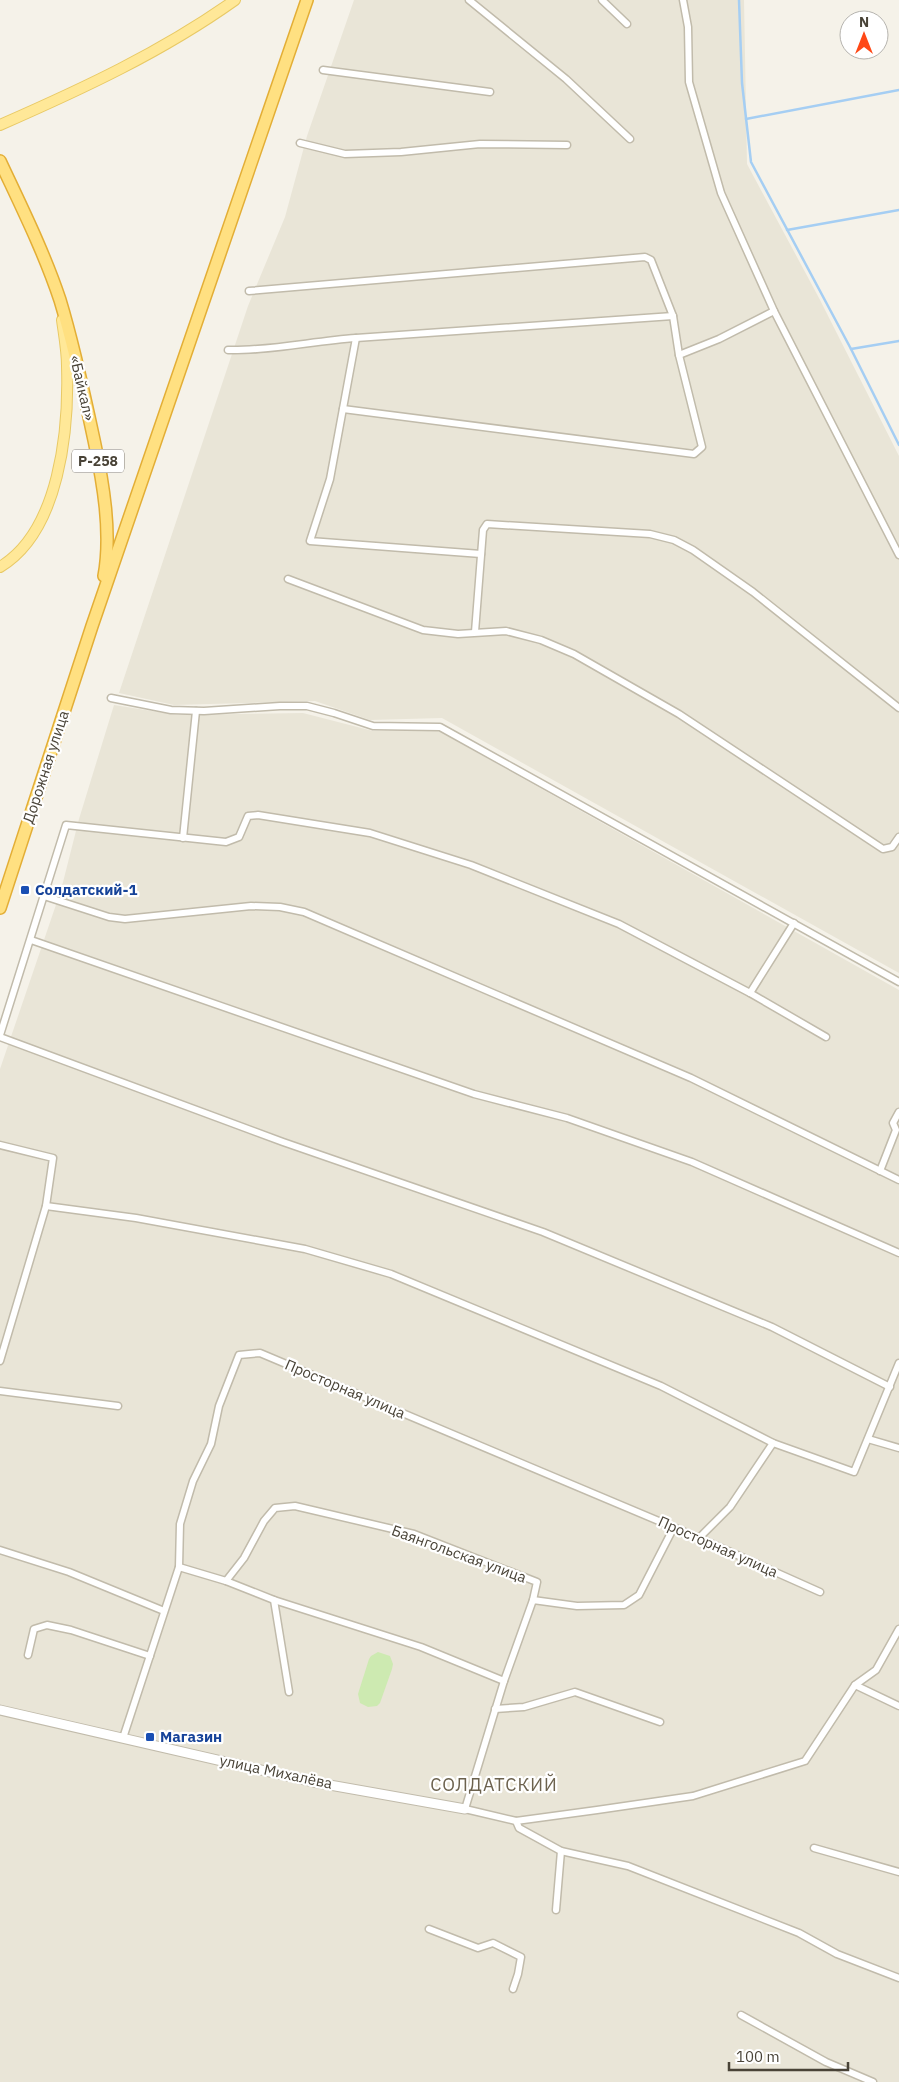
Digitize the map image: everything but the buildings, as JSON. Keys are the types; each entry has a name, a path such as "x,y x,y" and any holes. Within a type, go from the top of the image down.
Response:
{"highway":[{"path":"92,626 306,0"},
{"name":"«Байкал»","path":"0,161 42,254 59,299 79,368 104,491 106,563 92,626"},
{"name":"Дорожная улица","path":"0,908 92,626"}],"main road":[{"path":"0,125 148,55 235,0"},
{"path":"0,567 9,562 25,544 43,515 54,488 60,461 65,419 67,364 59,299"}],"street":[{"path":"469,0 566,79 630,139"},
{"path":"602,0 627,24"},
{"path":"683,0 688,27 689,82 721,193 774,310 899,555"},
{"path":"323,70 490,92"},
{"path":"300,143 345,154 402,152 480,144 567,145"},
{"path":"248,291 645,257 650,260 673,316 679,355 702,447 694,454 343,409"},
{"path":"679,355 719,339 774,310"},
{"path":"228,350 256,351 313,341 673,316"},
{"path":"356,338 330,479 310,542 481,554"},
{"path":"475,632 483,530 487,524 650,534 674,540 692,550 753,592 899,708"},
{"path":"288,579 424,630 458,634 506,632 541,640 574,654 679,714 883,849 892,847 899,837"},
{"path":"111,698 171,710 196,711 307,706 373,726 440,727 899,982"},
{"path":"183,838 196,711"},
{"path":"826,1037 750,993 619,924 471,865 370,833 258,814 248,816 239,837 226,842 66,825 0,1036 283,1142 543,1232 772,1327 890,1387"},
{"path":"44,896 125,919 251,906 280,907 304,912 691,1078 899,1180"},
{"path":"750,993 794,923"},
{"path":"31,940 474,1094 567,1118 692,1162 899,1253"},
{"path":"880,1171 896,1130 893,1123 899,1112"},
{"path":"0,1145 54,1158 46,1206 0,1361"},
{"path":"46,1206 136,1218 305,1248 391,1274 661,1386 773,1443 854,1472 899,1363"},
{"name":"Просторная улица","path":"123,1738 179,1567 180,1524 193,1481 211,1444 219,1406 239,1355 260,1353 700,1538 820,1592"},
{"path":"0,1392 118,1406"},
{"path":"868,1439 899,1448"},
{"path":"700,1538 730,1507 773,1443"},
{"name":"Баянгольская улица","path":"226,1581 244,1558 264,1521 275,1508 295,1506 414,1534 537,1582 532,1600"},
{"path":"674,1528 639,1595 624,1605 577,1606 532,1600 504,1681 465,1809 516,1821 693,1796 805,1761 855,1685 876,1670 899,1629"},
{"path":"0,1550 69,1572 164,1611"},
{"path":"179,1567 226,1581 274,1600 421,1647 504,1681"},
{"path":"274,1600 288,1692"},
{"path":"28,1655 34,1629 47,1625 71,1630 150,1656"},
{"path":"855,1685 899,1706"},
{"path":"495,1710 524,1707 574,1692 660,1722"},
{"name":"улица Михалёва","path":"0,1710 313,1782 465,1809"},
{"path":"516,1821 519,1828 560,1851 628,1866 799,1933 837,1954 899,1978"},
{"path":"814,1848 899,1872"},
{"path":"556,1910 560,1851"},
{"path":"429,1929 478,1948 493,1943 521,1957 518,1974 512,1989"},
{"path":"741,2015 826,2062 873,2082"}],"shaded area":[{"path":"354,0 744,0 747,164 819,298 899,456 899,973 442,718 370,720 315,701 174,705 119,693 248,306 285,217 307,136"},
{"path":"114,705 177,715 303,713 373,731 437,730 899,990 899,2082 0,2082 0,1069 61,890 79,819"}],"green space":[{"path":"378,1652 390,1656 393,1664 380,1703 377,1706 368,1707 360,1703 358,1694 369,1659"}],"waterway":[{"path":"739,0 742,83 751,162 851,349 899,445"},
{"path":"746,119 899,90"},
{"path":"787,230 899,210"},
{"path":"851,349 899,341"}],"place":[{"name":"Солдатский-1","path":"25,890"},
{"name":"Магазин","path":"150,1737"}],"district":[{"name":"СОЛДАТСКИЙ","path":"494,1785"}]}
